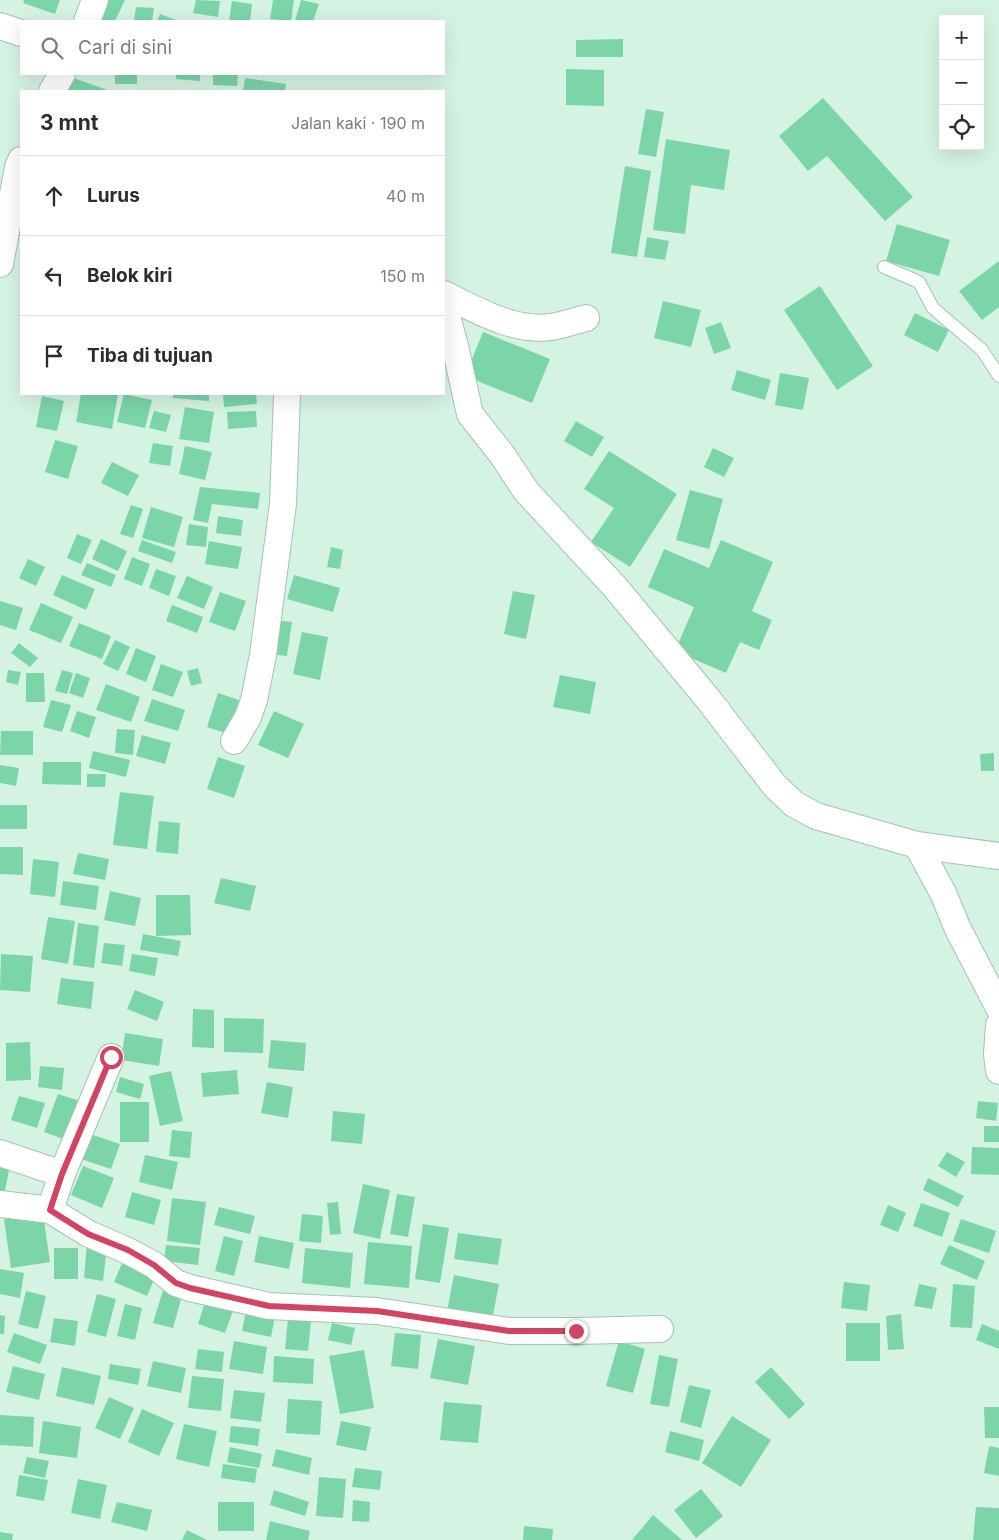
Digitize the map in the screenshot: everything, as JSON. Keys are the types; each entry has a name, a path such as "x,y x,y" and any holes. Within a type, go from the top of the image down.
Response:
{"street":[{"path":"87,20 95,0"},
{"path":"0,26 20,33"},
{"path":"53,90 61,75"},
{"path":"0,264 20,165"},
{"path":"445,294 494,318 533,328 551,327 586,318"},
{"path":"445,309 470,414 503,456 526,491 621,595 708,699 775,786 794,804 816,816 917,844 999,856"},
{"path":"234,741 248,717 254,700 262,655 283,504 287,395"},
{"path":"917,844 943,893 958,930 999,1008"},
{"path":"999,1025 997,1054 999,1071"},
{"path":"50,1210 62,1174 111,1057"},
{"path":"0,1153 62,1174"},
{"path":"0,1204 50,1210 88,1234 128,1250 154,1265 176,1283 269,1306 377,1311 509,1331 660,1329"}],"lane":[{"path":"884,267 918,282 933,308 982,350 999,376"}],"building":[{"path":"24,0 60,0 55,14 23,3"},
{"path":"99,0 125,0 115,20 93,20"},
{"path":"196,0 220,1 218,17 193,13"},
{"path":"273,0 294,0 291,20 270,19"},
{"path":"301,0 319,4 313,20 295,20"},
{"path":"232,1 252,4 250,20 229,20"},
{"path":"136,7 154,8 152,20 134,20"},
{"path":"160,14 176,20 157,20"},
{"path":"623,39 623,57 576,57 576,40"},
{"path":"566,69 604,70 604,106 566,105"},
{"path":"65,75 107,90 59,90"},
{"path":"115,75 137,75 137,84 115,84"},
{"path":"176,75 200,75 200,81 176,79"},
{"path":"213,75 238,75 237,86 213,85"},
{"path":"245,78 286,84 285,90 243,90"},
{"path":"823,98 913,197 885,221 827,156 808,171 779,136"},
{"path":"646,109 664,112 656,157 638,154"},
{"path":"666,139 730,150 724,190 691,185 685,234 653,230"},
{"path":"625,166 651,171 637,257 611,253"},
{"path":"897,224 950,240 939,276 886,261"},
{"path":"647,237 669,241 665,260 644,257"},
{"path":"999,261 999,307 982,320 959,291"},
{"path":"820,286 873,366 837,390 784,310"},
{"path":"663,301 701,310 691,347 654,338"},
{"path":"915,313 949,330 938,352 904,335"},
{"path":"721,322 731,348 714,354 705,328"},
{"path":"483,332 550,359 532,403 465,376"},
{"path":"737,370 771,380 765,400 731,390"},
{"path":"780,373 809,378 803,410 775,405"},
{"path":"81,395 118,395 112,429 76,422"},
{"path":"124,395 152,400 145,428 117,422"},
{"path":"173,395 209,395 209,401 173,398"},
{"path":"223,395 256,395 257,404 224,407"},
{"path":"42,396 64,401 57,431 36,427"},
{"path":"185,407 214,412 209,443 179,439"},
{"path":"154,411 171,415 166,432 149,428"},
{"path":"256,411 257,427 228,429 227,412"},
{"path":"576,421 604,437 592,457 564,441"},
{"path":"55,440 78,446 68,479 45,472"},
{"path":"153,443 173,446 170,466 149,463"},
{"path":"185,446 212,452 205,480 179,474"},
{"path":"713,448 734,458 724,477 704,467"},
{"path":"609,451 677,494 630,567 591,542 614,508 584,489"},
{"path":"112,462 139,475 128,496 101,483"},
{"path":"200,487 260,493 258,509 212,504 208,523 193,520"},
{"path":"690,490 723,499 709,549 676,540"},
{"path":"131,505 143,509 133,538 120,534"},
{"path":"151,507 183,517 174,547 142,538"},
{"path":"218,516 243,520 241,536 216,533"},
{"path":"189,524 208,527 206,547 186,545"},
{"path":"77,534 92,540 81,564 67,558"},
{"path":"101,539 127,551 118,571 92,559"},
{"path":"142,540 176,552 172,563 138,551"},
{"path":"721,540 773,562 752,611 772,620 759,650 740,642 726,673 675,651 694,607 648,587 664,549 709,568"},
{"path":"209,541 242,547 238,569 205,564"},
{"path":"331,547 343,550 340,569 327,567"},
{"path":"132,557 150,564 142,586 124,579"},
{"path":"28,559 45,567 36,586 19,578"},
{"path":"87,563 116,575 111,587 81,575"},
{"path":"156,569 176,576 169,596 149,588"},
{"path":"62,575 95,589 86,610 53,595"},
{"path":"294,575 340,588 333,612 287,599"},
{"path":"187,576 213,587 204,609 177,598"},
{"path":"513,591 535,595 526,639 504,634"},
{"path":"220,592 246,601 235,631 209,622"},
{"path":"0,601 23,608 16,630 0,625"},
{"path":"41,603 73,617 61,643 29,630"},
{"path":"172,605 203,617 197,633 166,621"},
{"path":"274,620 292,622 287,656 269,654"},
{"path":"79,623 111,636 102,659 69,646"},
{"path":"302,632 328,637 320,680 293,674"},
{"path":"115,640 130,647 118,671 103,664"},
{"path":"19,643 38,658 30,667 11,653"},
{"path":"136,648 156,656 146,682 126,674"},
{"path":"161,664 183,672 173,697 152,690"},
{"path":"198,668 202,683 191,686 187,671"},
{"path":"8,670 21,672 18,685 6,682"},
{"path":"62,670 73,673 67,694 55,691"},
{"path":"26,673 44,673 45,702 26,702"},
{"path":"76,673 90,678 83,698 69,693"},
{"path":"560,675 596,682 590,714 553,707"},
{"path":"106,684 140,697 131,722 96,710"},
{"path":"218,693 239,700 228,734 207,727"},
{"path":"152,699 185,710 178,731 144,721"},
{"path":"51,700 71,705 62,732 43,727"},
{"path":"77,711 96,717 89,738 70,731"},
{"path":"274,711 304,724 288,758 258,745"},
{"path":"117,729 135,730 133,755 115,753"},
{"path":"1,731 33,731 33,755 0,755"},
{"path":"142,735 171,743 165,764 136,756"},
{"path":"93,751 130,760 126,777 89,768"},
{"path":"994,753 994,771 981,771 980,754"},
{"path":"218,757 245,766 234,798 207,789"},
{"path":"43,762 81,762 81,785 42,784"},
{"path":"0,765 19,768 16,786 0,783"},
{"path":"87,774 106,774 105,787 87,787"},
{"path":"120,792 154,796 147,849 113,845"},
{"path":"0,805 27,805 27,829 0,829"},
{"path":"159,821 180,823 178,854 156,852"},
{"path":"0,847 23,847 23,875 0,874"},
{"path":"78,853 109,859 105,880 73,874"},
{"path":"33,859 59,862 55,897 30,894"},
{"path":"221,878 256,886 250,911 214,903"},
{"path":"63,881 99,886 96,910 60,905"},
{"path":"110,891 141,898 135,926 104,920"},
{"path":"156,895 190,895 191,935 156,936"},
{"path":"48,917 75,921 68,964 41,959"},
{"path":"78,923 99,926 94,968 73,965"},
{"path":"143,934 181,941 178,956 140,950"},
{"path":"104,943 125,945 122,966 101,963"},
{"path":"1,954 33,956 30,992 0,990"},
{"path":"132,954 158,958 155,976 129,971"},
{"path":"61,978 94,982 91,1009 57,1004"},
{"path":"135,990 164,1002 157,1021 127,1009"},
{"path":"193,1009 214,1010 214,1048 192,1047"},
{"path":"224,1018 264,1019 263,1053 224,1052"},
{"path":"125,1033 163,1039 159,1066 121,1060"},
{"path":"271,1040 306,1043 304,1071 268,1068"},
{"path":"30,1042 31,1080 6,1081 6,1043"},
{"path":"40,1066 64,1068 62,1090 38,1087"},
{"path":"237,1070 239,1094 203,1097 201,1073"},
{"path":"171,1071 183,1121 160,1126 149,1076"},
{"path":"120,1077 144,1084 140,1099 116,1092"},
{"path":"267,1082 293,1087 288,1118 261,1113"},
{"path":"58,1094 80,1101 66,1140 44,1132"},
{"path":"19,1096 45,1103 37,1128 11,1120"},
{"path":"978,1101 998,1103 996,1121 976,1118"},
{"path":"120,1102 149,1102 149,1142 120,1142"},
{"path":"333,1111 365,1114 362,1144 331,1141"},
{"path":"984,1126 999,1126 999,1142 984,1142"},
{"path":"172,1130 192,1132 190,1158 169,1156"},
{"path":"87,1133 120,1144 111,1169 78,1158"},
{"path":"972,1147 999,1148 999,1175 971,1174"},
{"path":"947,1152 965,1162 956,1177 938,1166"},
{"path":"145,1155 178,1162 172,1190 139,1182"},
{"path":"0,1159 11,1161 4,1195 0,1194"},
{"path":"83,1166 114,1178 102,1208 71,1195"},
{"path":"928,1178 964,1196 958,1207 923,1190"},
{"path":"363,1184 390,1190 380,1239 353,1233"},
{"path":"132,1192 161,1200 154,1225 125,1217"},
{"path":"397,1194 415,1197 408,1237 390,1234"},
{"path":"172,1198 206,1202 200,1245 167,1241"},
{"path":"338,1202 341,1234 330,1235 327,1203"},
{"path":"921,1203 950,1213 942,1237 913,1226"},
{"path":"888,1205 906,1213 898,1232 880,1225"},
{"path":"219,1207 255,1216 250,1234 214,1225"},
{"path":"43,1213 50,1262 11,1268 4,1219"},
{"path":"302,1214 323,1216 321,1243 299,1241"},
{"path":"961,1219 996,1231 989,1253 953,1241"},
{"path":"423,1224 449,1228 440,1283 415,1279"},
{"path":"458,1233 502,1239 498,1265 454,1259"},
{"path":"224,1236 243,1241 234,1276 215,1271"},
{"path":"259,1236 294,1243 289,1269 254,1262"},
{"path":"368,1242 412,1246 409,1288 364,1284"},
{"path":"87,1244 107,1246 103,1281 84,1278"},
{"path":"166,1245 200,1248 198,1265 164,1261"},
{"path":"949,1245 985,1261 977,1280 940,1264"},
{"path":"54,1248 78,1248 78,1279 54,1279"},
{"path":"305,1248 353,1253 350,1288 302,1283"},
{"path":"123,1261 156,1275 147,1296 114,1282"},
{"path":"0,1269 24,1273 20,1298 0,1294"},
{"path":"454,1275 499,1284 492,1320 447,1311"},
{"path":"844,1282 870,1285 867,1311 841,1308"},
{"path":"919,1284 937,1288 932,1309 914,1306"},
{"path":"953,1284 975,1286 972,1328 950,1327"},
{"path":"164,1287 183,1292 173,1328 153,1323"},
{"path":"26,1291 46,1296 38,1329 18,1324"},
{"path":"97,1294 116,1299 106,1337 87,1332"},
{"path":"206,1299 234,1308 225,1333 198,1324"},
{"path":"125,1304 142,1308 135,1340 117,1336"},
{"path":"246,1311 275,1316 271,1337 242,1331"},
{"path":"901,1314 904,1349 888,1350 886,1316"},
{"path":"0,1315 5,1316 4,1334 0,1334"},
{"path":"54,1318 78,1321 75,1346 50,1342"},
{"path":"288,1319 311,1321 308,1351 285,1349"},
{"path":"332,1323 355,1328 351,1345 328,1340"},
{"path":"846,1323 880,1323 880,1361 846,1361"},
{"path":"982,1324 999,1331 999,1349 976,1340"},
{"path":"14,1333 47,1345 40,1364 7,1352"},
{"path":"395,1333 421,1335 418,1369 391,1366"},
{"path":"438,1339 475,1346 468,1385 430,1378"},
{"path":"234,1341 267,1347 263,1374 229,1369"},
{"path":"619,1341 645,1349 633,1393 606,1386"},
{"path":"198,1349 224,1352 222,1372 195,1369"},
{"path":"364,1350 374,1408 340,1414 329,1356"},
{"path":"659,1355 678,1359 669,1407 650,1404"},
{"path":"274,1356 314,1359 313,1384 273,1382"},
{"path":"153,1361 186,1368 181,1393 147,1386"},
{"path":"110,1364 141,1369 138,1385 108,1379"},
{"path":"13,1366 45,1374 39,1400 6,1392"},
{"path":"62,1367 101,1376 94,1405 56,1396"},
{"path":"771,1367 805,1404 789,1419 755,1382"},
{"path":"192,1376 224,1379 221,1411 188,1408"},
{"path":"689,1385 711,1390 701,1428 680,1422"},
{"path":"234,1390 265,1393 261,1422 230,1418"},
{"path":"109,1397 134,1408 120,1439 95,1428"},
{"path":"288,1399 322,1401 320,1435 286,1433"},
{"path":"444,1402 482,1405 478,1443 440,1440"},
{"path":"984,1407 999,1407 999,1438 985,1438"},
{"path":"142,1409 174,1423 159,1456 128,1442"},
{"path":"0,1415 34,1417 33,1447 0,1445"},
{"path":"732,1416 771,1440 741,1487 702,1463"},
{"path":"43,1421 81,1427 77,1458 39,1453"},
{"path":"341,1421 371,1427 366,1451 336,1445"},
{"path":"184,1424 217,1431 209,1467 176,1459"},
{"path":"231,1426 260,1429 258,1446 229,1442"},
{"path":"670,1431 704,1440 699,1461 665,1452"},
{"path":"989,1446 999,1448 999,1476 984,1473"},
{"path":"230,1447 262,1454 259,1468 227,1462"},
{"path":"276,1449 312,1458 309,1475 272,1466"},
{"path":"27,1457 49,1461 45,1478 23,1473"},
{"path":"223,1464 257,1469 255,1483 221,1478"},
{"path":"355,1468 382,1471 380,1490 352,1487"},
{"path":"19,1475 48,1480 44,1501 16,1496"},
{"path":"319,1477 346,1479 343,1518 316,1516"},
{"path":"78,1479 107,1485 100,1519 71,1513"},
{"path":"701,1489 723,1516 696,1538 674,1510"},
{"path":"274,1490 309,1502 305,1516 270,1505"},
{"path":"353,1500 370,1502 369,1522 352,1521"},
{"path":"117,1502 152,1510 147,1531 111,1522"},
{"path":"218,1502 254,1502 254,1531 218,1531"},
{"path":"976,1507 999,1508 999,1540 973,1540"},
{"path":"653,1515 682,1540 632,1540"},
{"path":"270,1521 310,1531 308,1540 266,1540"},
{"path":"524,1526 553,1529 552,1540 523,1540"},
{"path":"187,1530 207,1540 182,1540"},
{"path":"0,1532 13,1534 12,1540 0,1540"}],"route":[{"path":"111,1057 62,1174 50,1210 88,1234 128,1250 154,1265 176,1283 269,1306 377,1311 509,1331 576,1331"}]}
